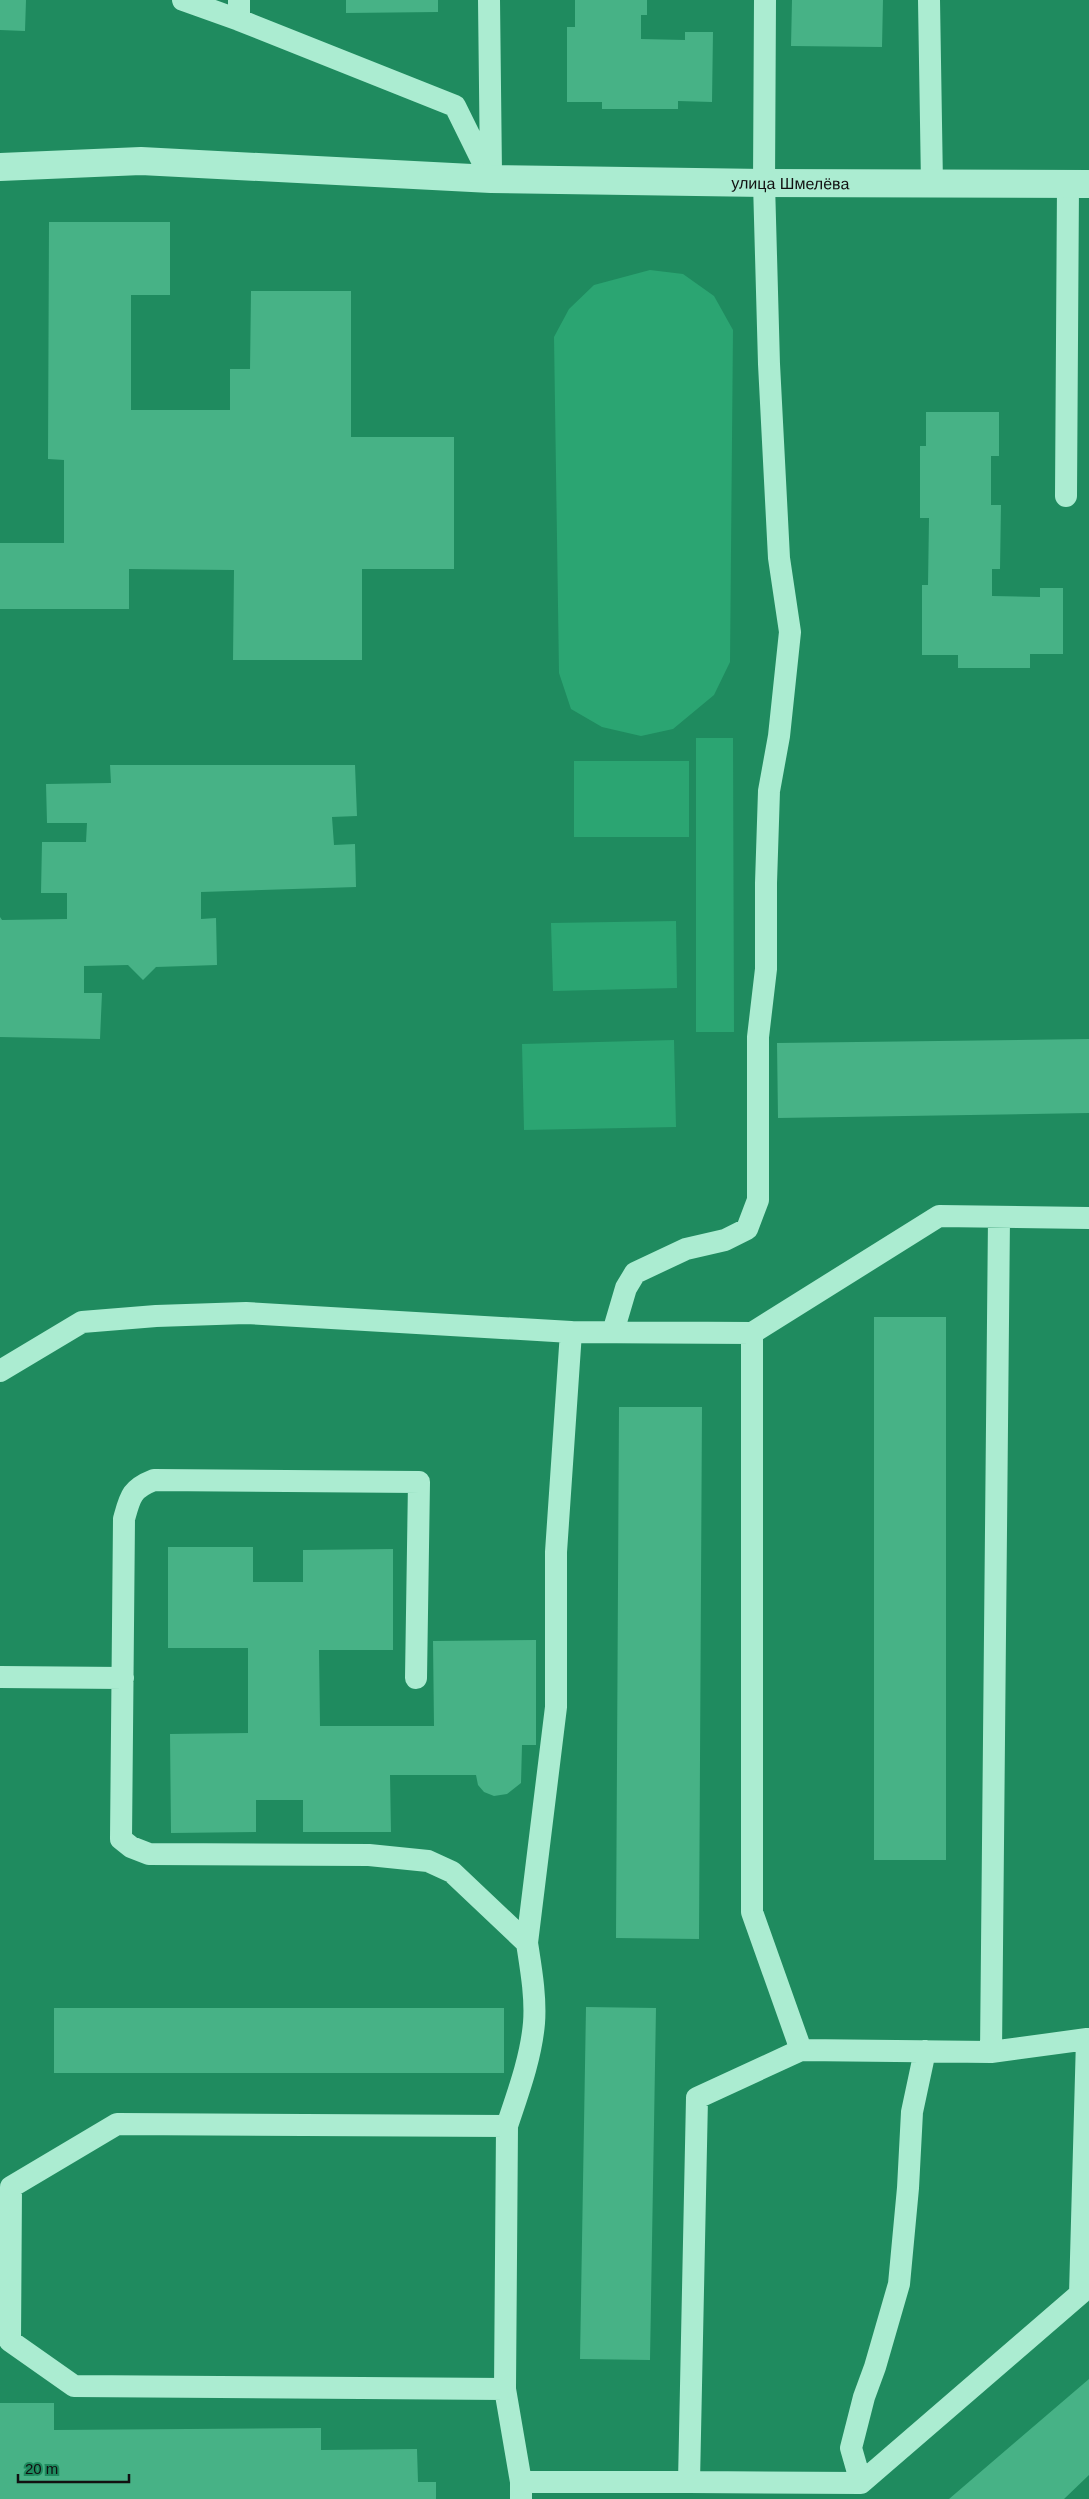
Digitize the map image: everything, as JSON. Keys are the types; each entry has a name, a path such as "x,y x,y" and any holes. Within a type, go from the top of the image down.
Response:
{"street":[{"name":"улица Шмелёва","path":"0,167 141,161 491,179 764,183 1079,184"}],"lane":[{"path":"183,0 239,10 455,106 491,179"},
{"path":"489,0 491,179"},
{"path":"613,1332 626,1288 635,1273 686,1249 726,1240 747,1229 758,1200 758,1037 766,968 766,884 770,791 779,736 790,632 779,558 770,374 764,183 765,0"},
{"path":"929,0 932,184"},
{"path":"1066,496 1079,184"},
{"path":"0,1370 82,1322 156,1316 246,1313 571,1332 752,1332 939,1216 1089,1218"},
{"path":"991,2052 999,1217"},
{"path":"571,1332 556,1552 556,1707 527,1943 532,1973 534,2023 521,2085 507,2126 505,2389 521,2491 689,2482 861,2483 1080,2294 1088,2039 991,2052 801,2050 697,2098 689,2482"},
{"path":"752,1332 752,1912 801,2050"},
{"path":"416,1678 419,1482 154,1480 138,1486 129,1502 124,1519 121,1839 131,1847 149,1854 369,1855 428,1861 452,1872 527,1943"},
{"path":"0,1677 123,1678"},
{"path":"861,2483 851,2448 864,2397 875,2367 899,2284 908,2188 912,2112 925,2051"},
{"path":"505,2389 74,2386 10,2341 11,2187 117,2124 507,2126"}],"green space":[{"path":"650,270 683,274 714,296 733,330 730,662 714,695 673,729 641,736 602,727 571,709 559,673 554,337 569,309 594,285"},
{"path":"696,738 733,738 734,1032 696,1032"},
{"path":"574,761 689,761 689,837 574,837"},
{"path":"676,921 677,988 553,991 551,923"},
{"path":"674,1040 676,1127 524,1130 522,1044"}],"building":[{"path":"0,0 26,0 25,31 0,30"},
{"path":"346,0 438,0 438,12 346,13"},
{"path":"575,0 647,0 647,15 641,15 641,39 685,40 685,32 713,32 712,102 678,101 678,109 602,109 602,102 567,102 567,27 575,27"},
{"path":"792,0 883,0 882,47 791,46"},
{"path":"49,222 170,222 170,295 131,295 131,410 230,410 230,369 250,369 251,291 351,291 351,437 454,437 454,569 362,569 362,660 233,660 234,570 129,569 129,609 0,609 0,543 64,543 64,460 48,459"},
{"path":"926,412 999,412 999,456 991,456 991,505 1001,505 1000,569 992,569 992,596 1040,597 1040,588 1063,588 1063,654 1030,654 1030,668 958,668 958,655 922,655 922,585 928,585 929,518 920,518 920,446 926,446"},
{"path":"110,765 355,765 357,816 332,817 334,845 355,844 356,887 201,892 201,919 216,918 217,965 156,967 143,980 128,965 84,966 84,993 102,993 100,1039 0,1037 0,917 2,920 67,919 67,893 41,893 42,842 86,842 87,823 47,823 46,784 111,783"},
{"path":"1089,1039 1089,1113 778,1118 777,1043"},
{"path":"874,1317 946,1317 946,1860 874,1860"},
{"path":"619,1407 702,1407 699,1939 616,1938"},
{"path":"168,1547 253,1547 253,1582 303,1582 303,1550 393,1549 393,1650 319,1650 320,1726 434,1726 433,1641 536,1640 536,1745 522,1745 521,1783 507,1794 494,1796 484,1792 478,1785 476,1775 390,1775 391,1832 303,1832 303,1800 256,1800 256,1832 171,1833 170,1734 248,1733 248,1648 168,1648"},
{"path":"586,2007 656,2008 650,2360 580,2359"},
{"path":"54,2008 504,2008 504,2073 54,2073"},
{"path":"1089,2379 1089,2475 1064,2499 949,2499"},
{"path":"0,2403 54,2403 54,2430 321,2428 321,2450 417,2449 418,2482 436,2482 436,2499 0,2499"}]}
